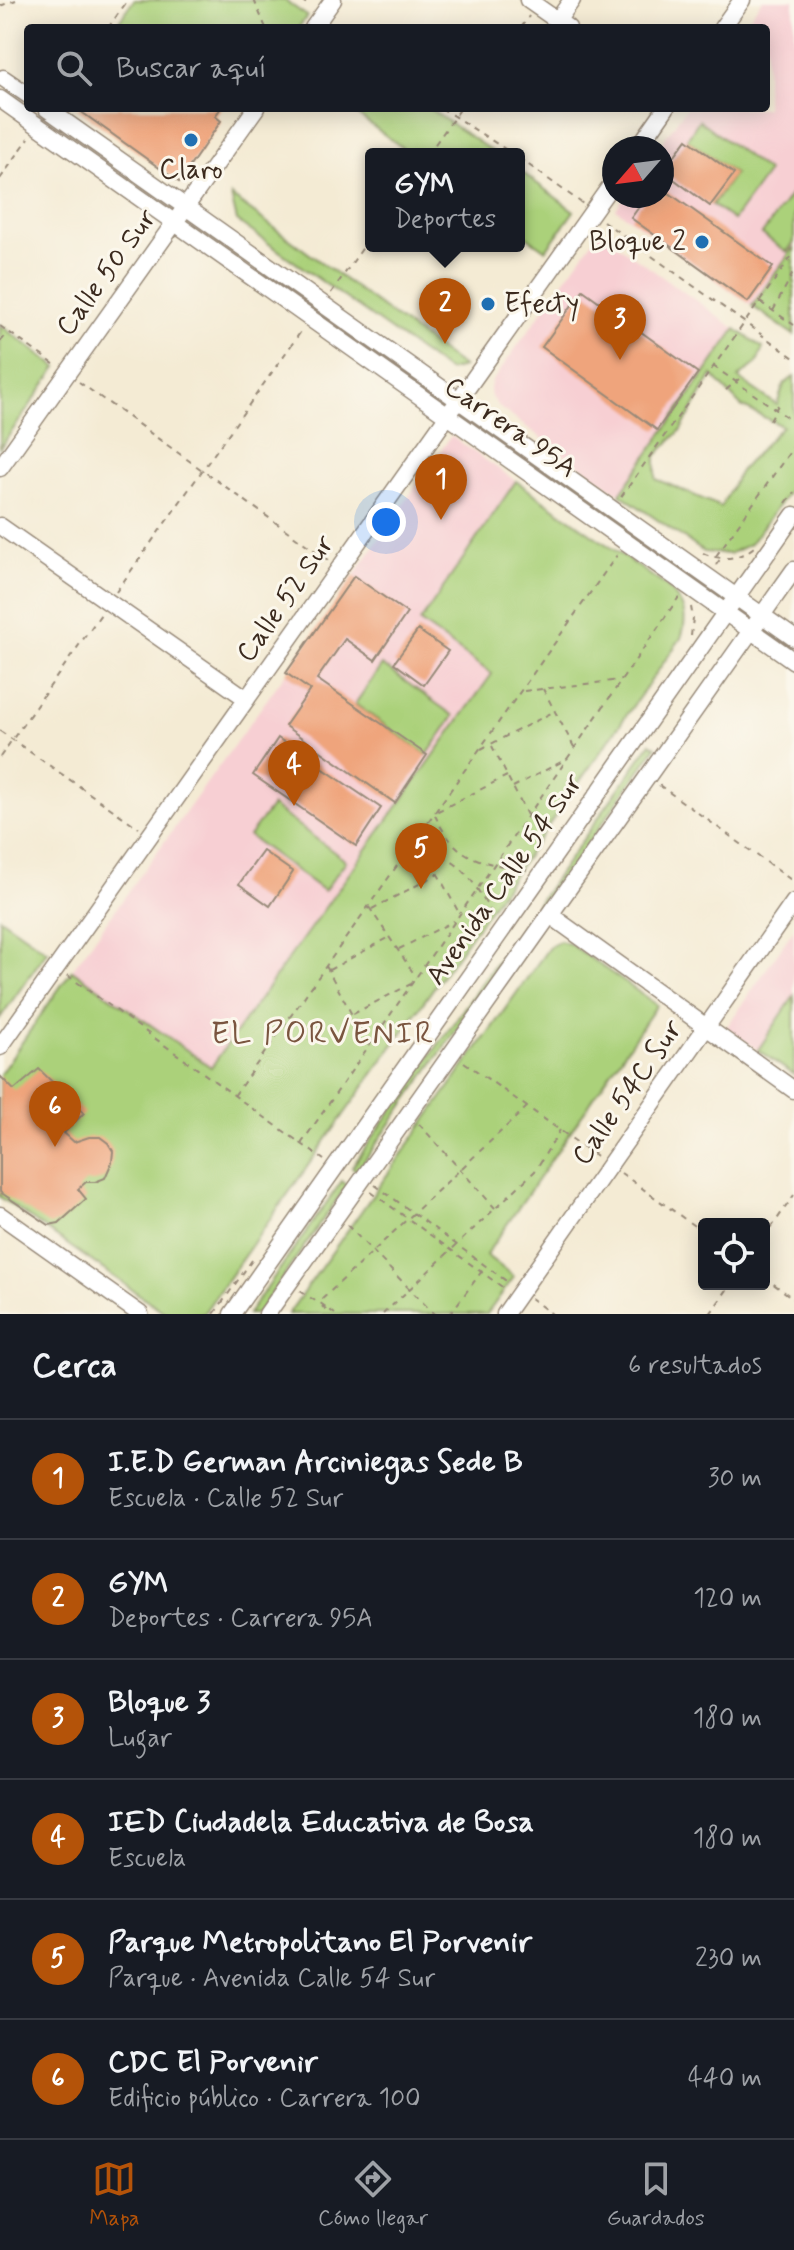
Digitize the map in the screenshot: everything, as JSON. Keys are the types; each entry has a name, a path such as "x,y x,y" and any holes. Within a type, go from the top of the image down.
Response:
{"street":[{"path":"316,24 333,0"},
{"path":"528,0 563,24 572,0"},
{"path":"725,24 742,0"},
{"path":"3,78 24,92"},
{"name":"Carrera 95A","path":"0,99 794,661"},
{"name":"Carrera 95A","path":"52,112 794,638"},
{"name":"Calle 50 Sur","path":"0,468 253,112"},
{"path":"646,136 663,112"},
{"name":"Calle 52 Sur","path":"0,1047 602,198"},
{"name":"Avenida Calle 54 Sur","path":"232,1314 726,612 790,509"},
{"path":"0,526 247,699"},
{"name":"Avenida Calle 54 Sur","path":"267,1314 794,570"},
{"name":"Calle 54C Sur","path":"505,1314 515,1292 610,1165 794,902"},
{"path":"550,915 794,1090"},
{"path":"0,1215 140,1314"}],"path":[{"path":"0,6 16,0"},
{"path":"111,24 128,0"},
{"path":"254,0 264,24"},
{"path":"447,112 504,148"},
{"path":"432,148 458,112"},
{"path":"0,179 38,126"},
{"path":"525,163 794,358"},
{"path":"322,303 365,244"},
{"path":"621,497 794,253"},
{"path":"788,262 794,266"},
{"path":"773,311 794,271"},
{"path":"760,302 794,325"},
{"path":"0,757 310,318"},
{"path":"0,326 339,568"},
{"path":"0,342 9,332"},
{"path":"713,366 777,407 794,422"},
{"path":"726,390 737,380"},
{"path":"770,420 777,407"},
{"path":"716,556 794,446"},
{"path":"790,509 794,492"},
{"path":"703,553 726,559 742,555 754,547"},
{"path":"234,1096 619,553"},
{"path":"301,1144 682,592"},
{"path":"521,691 622,680"},
{"path":"543,689 574,748"},
{"path":"480,749 555,711"},
{"path":"0,731 150,836"},
{"path":"491,744 528,816"},
{"path":"513,787 568,758"},
{"path":"434,813 507,776"},
{"path":"648,776 794,882"},
{"path":"434,813 443,834 461,853 494,864 528,870 545,869"},
{"path":"405,854 426,852 456,863 478,888 501,931"},
{"path":"426,852 460,914"},
{"path":"370,907 438,874"},
{"path":"370,907 416,977"},
{"path":"398,950 455,920"},
{"path":"328,971 390,937"},
{"path":"326,966 368,1047"},
{"path":"56,968 324,1160"},
{"path":"352,1015 412,983"},
{"path":"464,1061 698,1229"},
{"path":"319,1302 528,1106"},
{"path":"419,1124 495,1209"},
{"path":"383,1314 535,1171 561,1129"},
{"path":"375,1185 485,1266 515,1292"},
{"path":"371,1192 481,1272 552,1314"},
{"path":"770,1229 794,1195"},
{"path":"347,1225 434,1314"},
{"path":"450,1314 485,1266"},
{"path":"770,1281 794,1299"},
{"path":"710,1314 727,1290"},
{"path":"300,1291 335,1314"},
{"path":"319,1302 329,1314"}],"shaded area":[{"path":"762,0 794,0 794,247 752,306 616,209 674,208 674,136 666,136 683,112 770,112 770,24 745,24"},
{"path":"599,232 736,329 620,494 500,408 491,397 490,390 491,383"},
{"path":"451,436 516,481 421,621 492,674 210,1067 72,970 286,673"},
{"path":"794,929 794,996 758,1050 726,1028"}],"green space":[{"path":"134,0 284,0 307,16 301,24 117,24"},
{"path":"353,112 434,112 487,148 403,148"},
{"path":"699,120 768,172 733,220 712,205 734,174 687,139"},
{"path":"525,174 574,211 546,250 525,235"},
{"path":"794,190 794,242 787,252 762,234"},
{"path":"231,196 463,367 448,371 237,221"},
{"path":"794,247 794,335 752,306"},
{"path":"0,325 57,367 0,448"},
{"path":"736,329 763,348 757,363 738,378 777,405 784,384 794,377 794,484 750,544 729,554 704,552 620,494","holes":["712,375 741,406 782,426 740,471 721,507 656,479 656,456 681,430"]},
{"path":"516,481 666,586 677,598 685,616 681,638 203,1314 167,1314 0,1197 0,1074 72,970 211,1067 492,674 420,622"},
{"path":"382,665 454,716 427,755 355,704"},
{"path":"651,743 656,747 357,1171 352,1167"},
{"path":"272,806 346,861 324,891 249,836"},
{"path":"0,918 47,951 0,1018"},
{"path":"560,941 570,944 657,1005 486,1255 514,1277 487,1314 288,1314 550,946"},
{"path":"794,996 794,1075 758,1050"},
{"path":"342,1181 347,1185 257,1314 248,1314"}],"building":[{"path":"82,112 218,112 215,116 221,121 179,182"},
{"path":"687,139 734,174 710,206 674,179 674,156"},
{"name":"Bloque 2","path":"674,197 773,267 748,302 631,218 638,208 674,208"},
{"path":"583,290 698,373 657,430 542,347"},
{"path":"354,576 407,613 375,660 345,639 317,679 427,755 395,803 285,726 310,690 286,673"},
{"path":"418,630 448,651 424,685 394,663"},
{"path":"278,738 381,808 356,846 253,775"},
{"path":"263,851 293,872 270,906 239,884"},
{"path":"39,1069 84,1113 64,1133 74,1142 100,1137 113,1151 105,1178 86,1182 78,1189 86,1199 59,1223 49,1225 0,1192 0,1076 14,1090"}],"place":[{"name":"Claro","path":"191,140"},
{"name":"Bloque 2","path":"702,242"},
{"name":"Efecty","path":"488,304"},
{"name":"GYM","path":"445,344"},
{"name":"Bloque 3","path":"620,360"},
{"name":"I.E.D German Arciniegas Sede B","path":"441,520"},
{"name":"IED Ciudadela Educativa de Bosa","path":"294,806"},
{"name":"Parque Metropolitano El Porvenir","path":"421,889"},
{"name":"CDC El Porvenir","path":"55,1147"}],"district":[{"name":"EL PORVENIR","path":"323,1034"}]}
